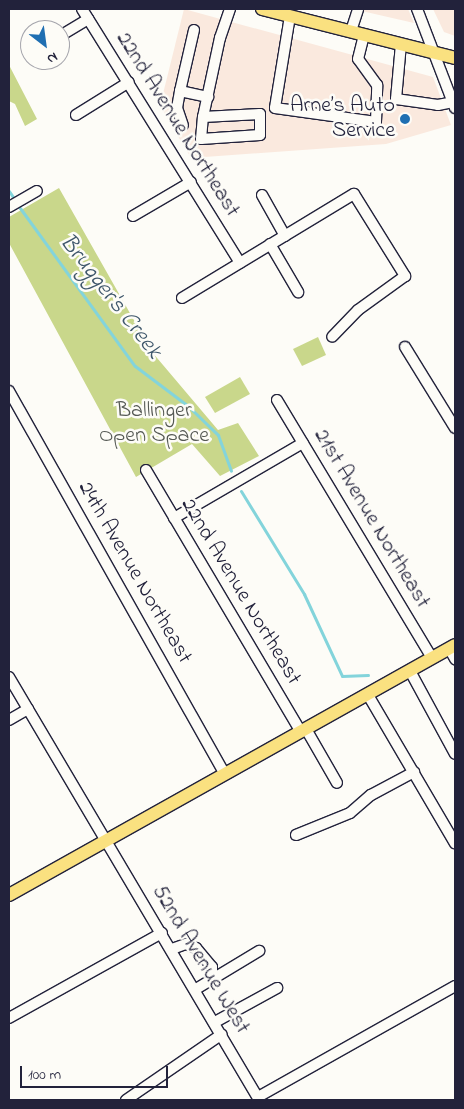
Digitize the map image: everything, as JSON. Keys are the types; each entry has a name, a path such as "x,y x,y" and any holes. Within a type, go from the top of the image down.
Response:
{"main road":[{"path":"262,9 455,58"},
{"path":"9,895 410,670 432,658 453,651"}],"street":[{"name":"22nd Avenue Northeast","path":"82,9 240,263"},
{"path":"203,117 260,114 260,135 200,139 203,117 230,9"},
{"path":"351,31 358,9"},
{"path":"401,44 396,99 438,105 454,105 417,9"},
{"path":"290,16 275,108 376,122 377,85 358,59 364,35"},
{"path":"70,30 88,18"},
{"path":"183,125 177,108 194,30"},
{"path":"76,115 129,82"},
{"path":"180,91 208,97"},
{"path":"133,216 191,182"},
{"path":"9,207 37,192"},
{"path":"182,298 354,194 405,276 358,310 332,337"},
{"path":"262,196 285,236"},
{"path":"270,244 298,292"},
{"path":"405,347 455,428"},
{"name":"24th Avenue Northeast","path":"9,391 225,774"},
{"name":"21st Avenue Northeast","path":"277,400 432,658"},
{"path":"174,518 303,443"},
{"name":"22nd Avenue Northeast","path":"146,470 303,730 337,782"},
{"path":"410,670 455,754"},
{"name":"52nd Avenue West","path":"9,677 196,989 258,1099"},
{"path":"368,695 454,839"},
{"path":"9,720 28,709"},
{"path":"296,835 350,813 372,795 414,772"},
{"path":"9,1018 162,933"},
{"path":"172,949 186,944 196,948 212,968 212,980"},
{"path":"196,989 259,951"},
{"path":"258,1099 455,986"},
{"path":"215,1022 277,988"},
{"path":"126,1100 222,1034"}],"shaded area":[{"path":"184,9 433,77 451,125 386,144 191,158 160,106"},
{"path":"353,9 408,9 414,23"},
{"path":"433,9 455,9 455,36 444,32"}],"green space":[{"path":"9,65 37,119 25,126 15,104 9,101"},
{"name":"Ballinger Open Space","path":"59,188 152,352 218,430 238,423 259,456 220,476 192,444 136,477 9,243 9,217"},
{"path":"318,337 326,355 302,366 293,349"},
{"path":"240,377 250,394 215,413 205,397"}],"waterway":[{"name":"Brugger's Creek","path":"9,191 13,197"},
{"name":"Brugger's Creek","path":"20,208 135,366 188,406 218,435 231,471"},
{"name":"Brugger's Creek","path":"241,491 304,594 342,676 368,675"}],"place":[{"name":"Arne’s Auto Service","path":"405,119"}]}
